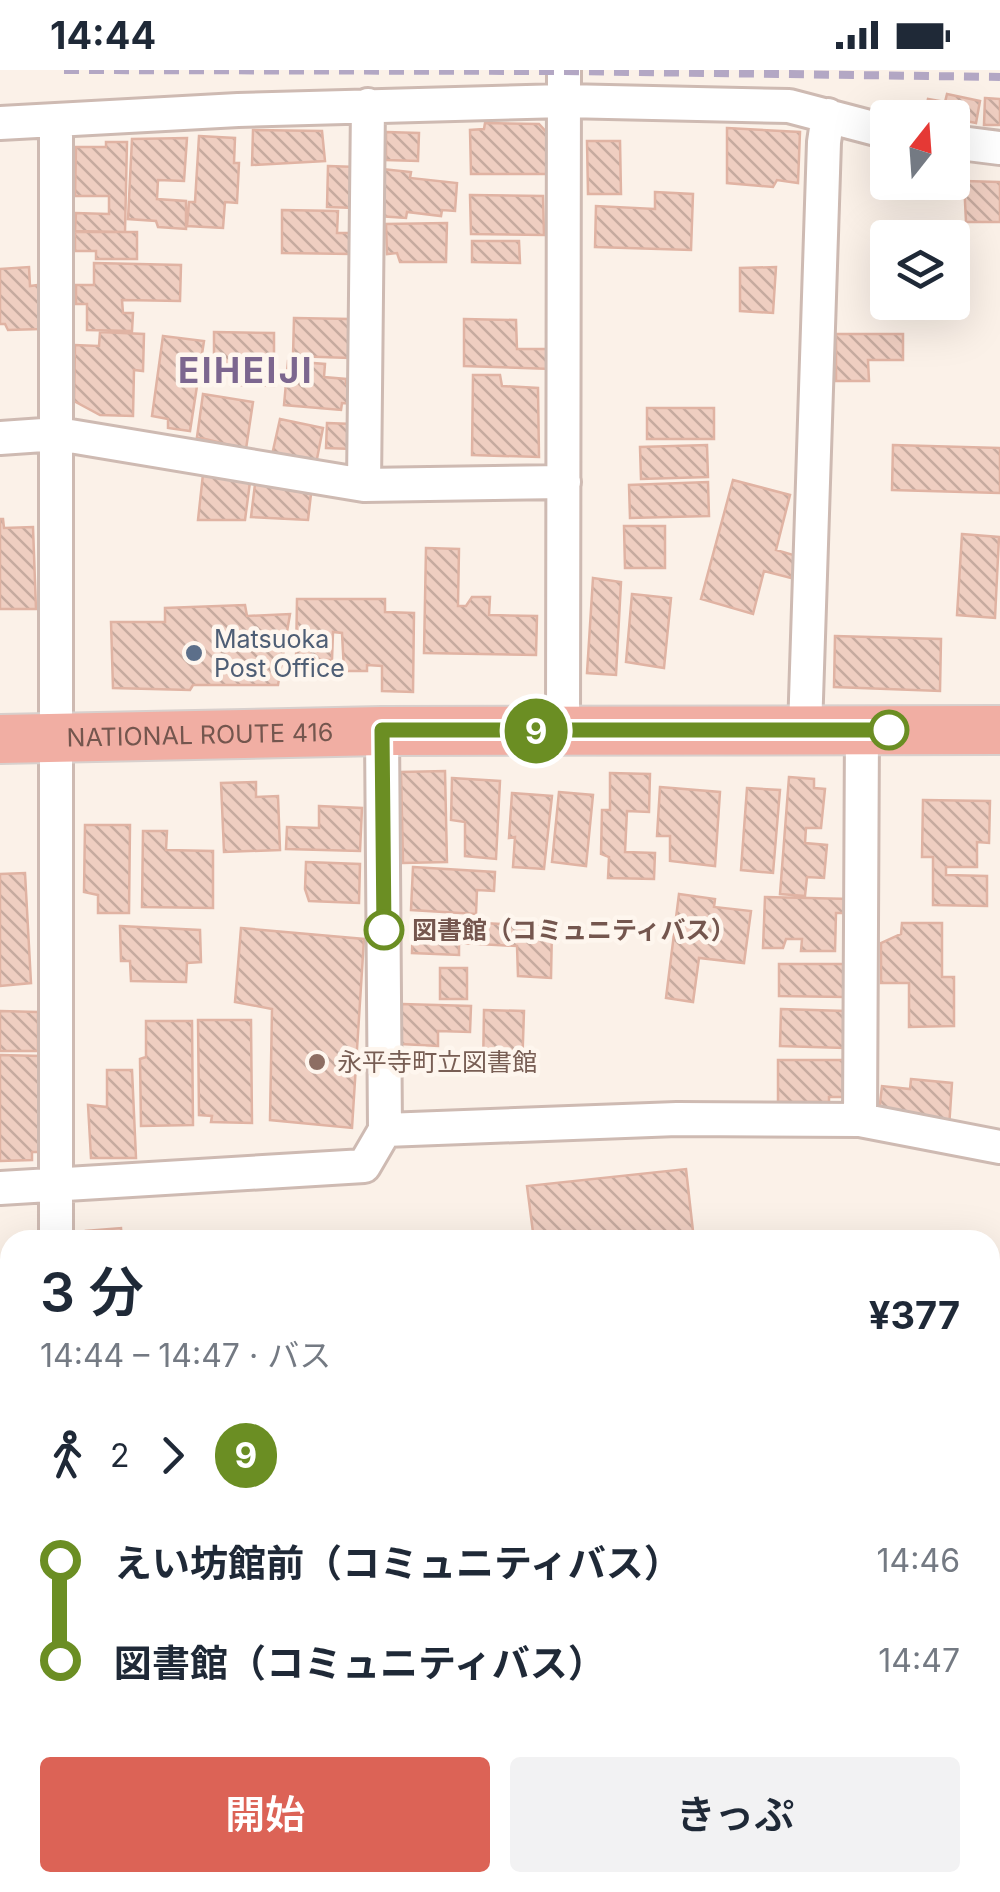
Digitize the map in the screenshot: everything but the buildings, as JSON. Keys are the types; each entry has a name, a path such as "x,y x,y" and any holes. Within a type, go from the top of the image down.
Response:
{"highway":[{"name":"NATIONAL ROUTE 416","path":"0,740 382,730 1000,730"}],"street":[{"path":"563,731 564,86"},
{"path":"0,123 368,105 564,86 789,106 870,127"},
{"path":"364,485 368,105"},
{"path":"804,730 822,181 828,115"},
{"path":"56,120 56,1230"},
{"path":"970,144 1000,148"},
{"path":"0,438 58,434 364,485 564,482"},
{"path":"0,1188 364,1166 385,1130 382,730"},
{"path":"860,1120 862,730"},
{"path":"385,1130 676,1119 860,1120 1000,1147"}],"railway":[{"path":"64,70 1000,77"}],"bus line":[{"name":"9","path":"384,930 382,730 889,730"}],"place":[{"name":"Matsuoka Post Office","path":"194,653"},
{"name":"図書館（コミュニティバス）","path":"384,930"},
{"name":"永平寺町立図書館","path":"317,1062"}],"district":[{"name":"EIHEIJI","path":"246,371"}]}
